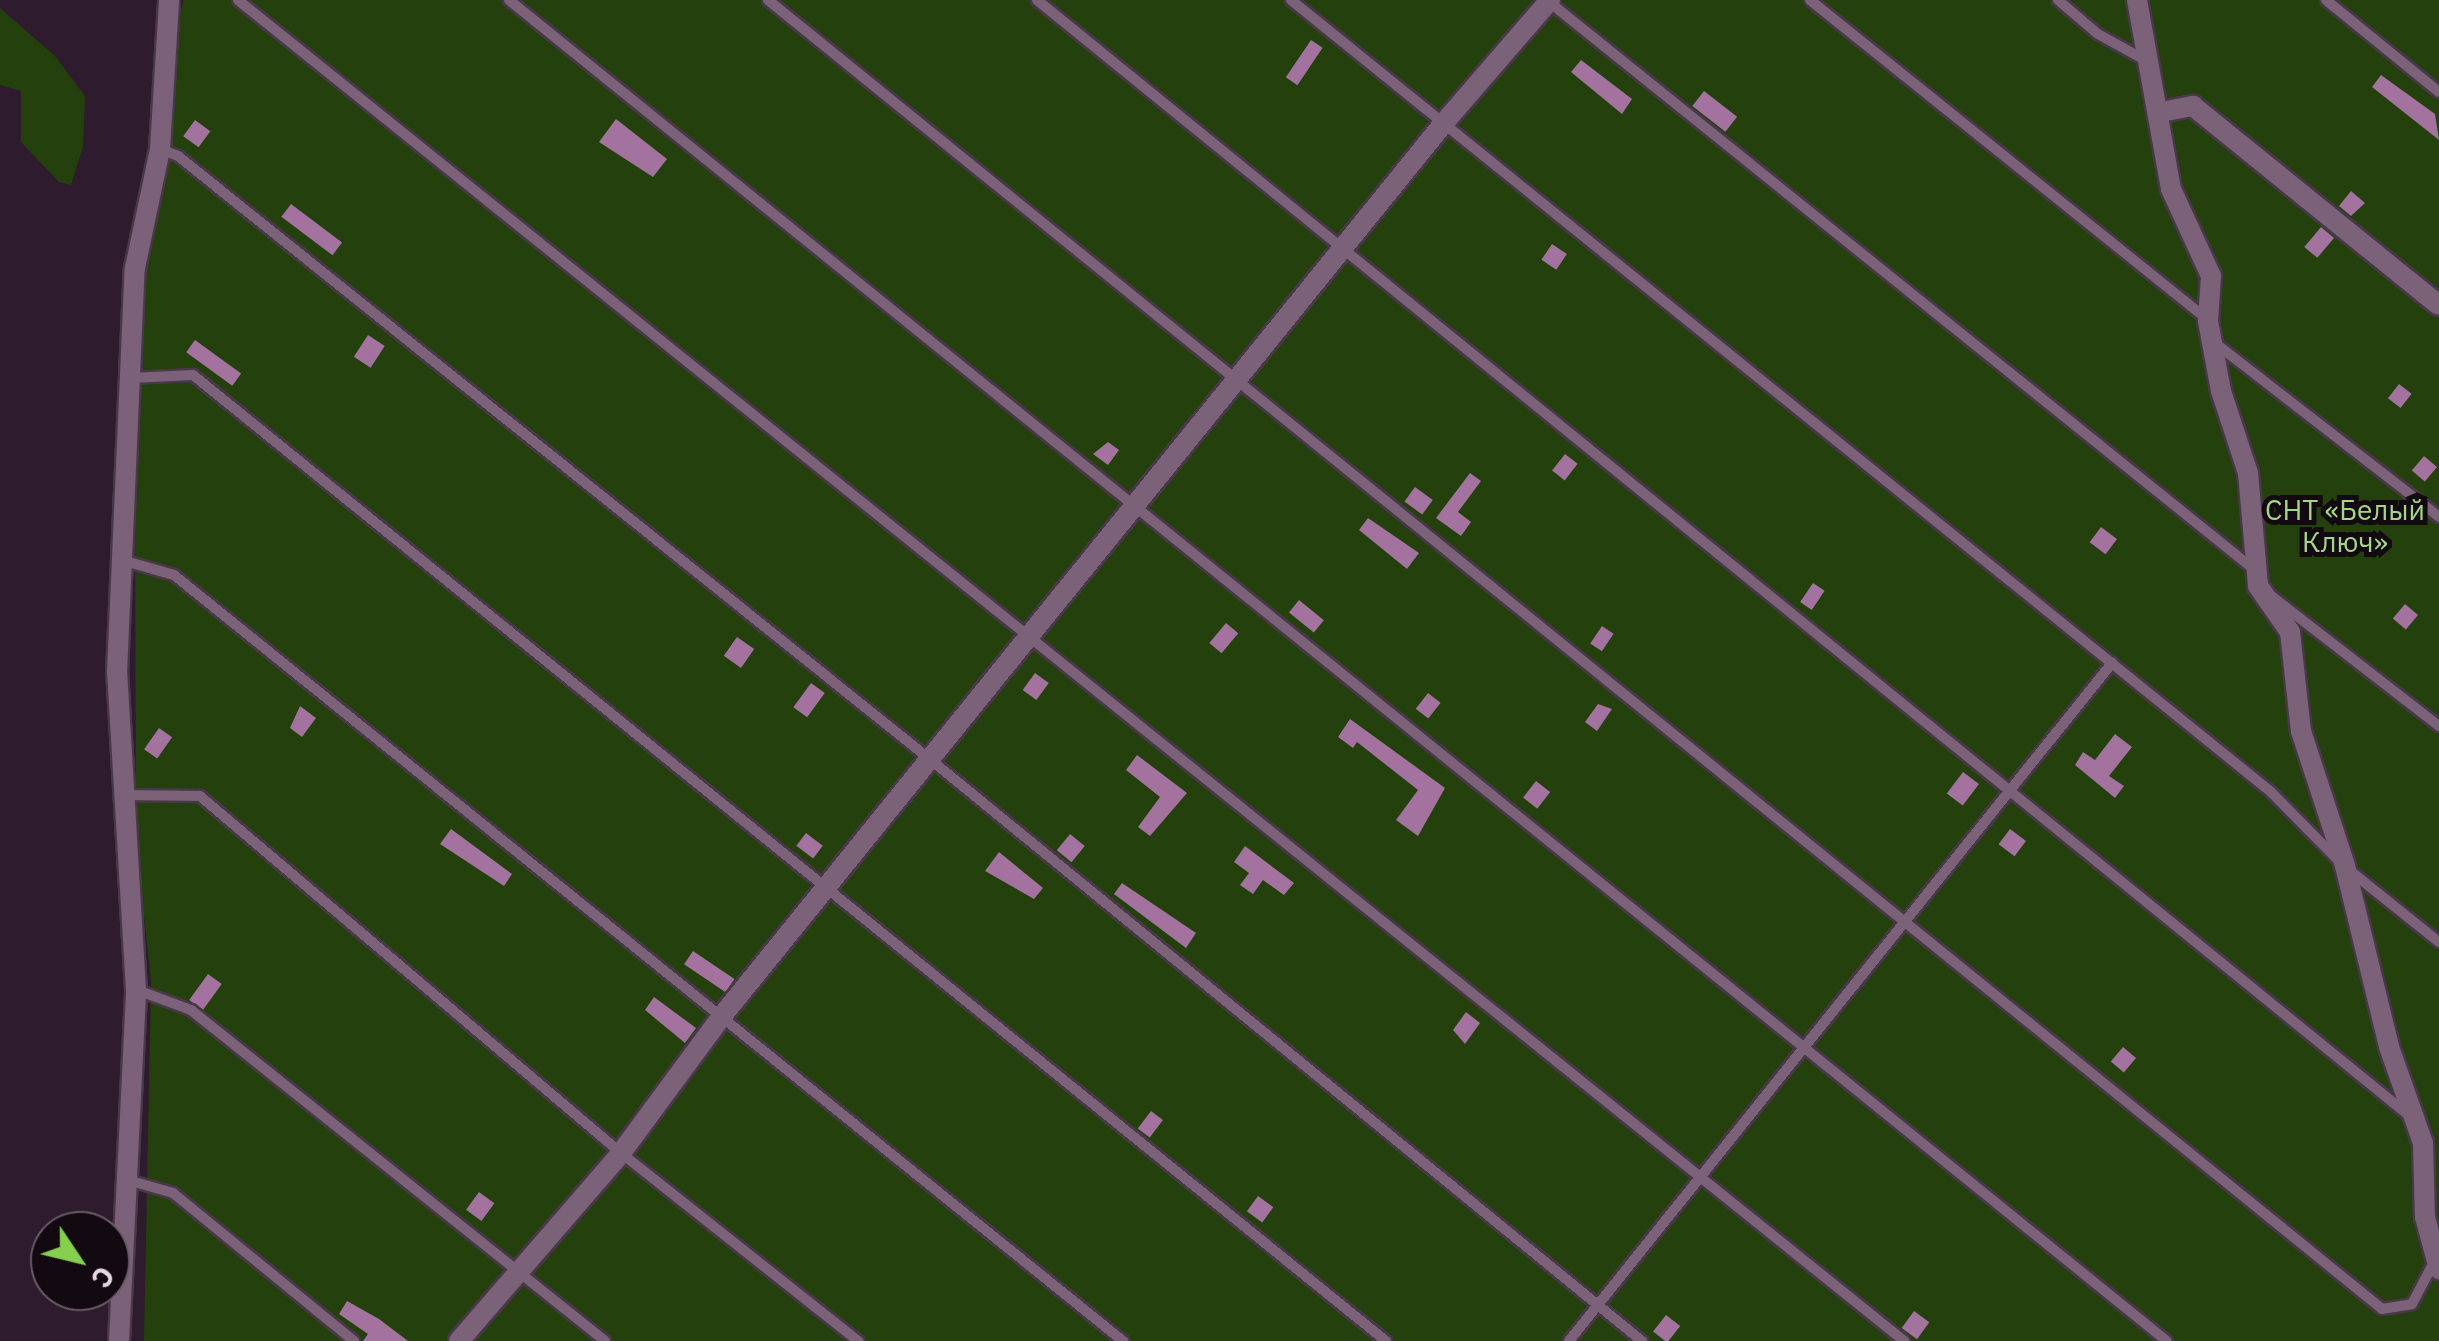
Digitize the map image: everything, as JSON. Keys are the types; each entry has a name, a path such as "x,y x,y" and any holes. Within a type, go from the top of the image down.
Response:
{"street":[{"path":"118,1341 131,1181 136,990 116,673 125,560 135,268 160,149 169,0"},
{"path":"459,1341 516,1269 621,1154 722,1016 1137,510 1236,380 1443,124 1549,0"},
{"path":"2137,0 2161,112 2171,189 2211,276 2210,330 2248,473 2257,579 2290,632 2301,731 2345,866 2389,1047 2420,1129 2425,1217 2437,1262"},
{"path":"2161,112 2193,106 2439,304"}],"lane":[{"path":"238,0 1034,635 1904,1341"},
{"path":"509,0 2167,1341"},
{"path":"768,0 2382,1309 2412,1304 2437,1262"},
{"path":"1037,0 2396,1101 2439,1145"},
{"path":"1291,0 2270,792 2345,866 2439,942"},
{"path":"1549,0 2439,726"},
{"path":"1810,0 2439,517"},
{"path":"2058,0 2098,34 2150,63"},
{"path":"2326,0 2439,92"},
{"path":"160,149 178,156 932,761 1642,1341"},
{"path":"130,378 193,375 1386,1341"},
{"path":"125,560 174,575 1123,1341"},
{"path":"1568,1341 2112,663"},
{"path":"126,795 200,796 621,1154 858,1341"},
{"path":"136,990 191,1010 605,1341"},
{"path":"131,1181 174,1193 354,1341"}],"green space":[{"name":"СНТ «Белый Ключ»","path":"183,0 2439,0 2439,1341 144,1341 151,981 136,843 135,538 146,246"},
{"path":"0,8 55,56 85,96 83,146 71,185 59,182 21,142 21,91 0,85"}],"building":[{"path":"1311,40 1323,48 1297,85 1286,77"},
{"path":"1581,60 1632,99 1622,114 1571,72"},
{"path":"2381,75 2435,114 2439,140 2372,87"},
{"path":"1704,91 1737,117 1725,132 1692,106"},
{"path":"616,119 667,159 653,177 599,142"},
{"path":"195,120 210,131 199,147 183,136"},
{"path":"2351,191 2365,203 2351,216 2339,206"},
{"path":"291,204 342,243 332,255 281,217"},
{"path":"2321,227 2334,238 2317,258 2304,247"},
{"path":"1552,244 1567,254 1556,270 1541,260"},
{"path":"368,335 385,346 371,368 354,357"},
{"path":"195,340 241,374 232,386 186,352"},
{"path":"2399,384 2412,394 2401,408 2388,398"},
{"path":"1108,442 1119,450 1108,465 1093,454"},
{"path":"1565,454 1578,464 1565,480 1552,471"},
{"path":"2424,456 2437,467 2425,481 2412,471"},
{"path":"1470,473 1481,481 1458,512 1471,522 1461,536 1436,518"},
{"path":"1415,487 1433,500 1422,514 1404,502"},
{"path":"1368,518 1419,553 1407,569 1359,530"},
{"path":"2101,527 2117,539 2106,554 2090,542"},
{"path":"1813,583 1825,591 1812,610 1800,602"},
{"path":"1299,600 1324,620 1314,633 1289,612"},
{"path":"2405,604 2418,615 2406,629 2393,619"},
{"path":"1226,623 1238,633 1222,653 1209,643"},
{"path":"1602,626 1614,634 1602,651 1590,643"},
{"path":"737,637 754,649 741,668 724,656"},
{"path":"1035,673 1049,683 1036,700 1023,690"},
{"path":"811,683 825,693 807,717 793,707"},
{"path":"1428,693 1441,703 1428,719 1416,709"},
{"path":"1598,704 1612,709 1597,731 1585,722"},
{"path":"300,706 316,718 302,737 290,728"},
{"path":"1350,719 1445,788 1418,836 1396,820 1418,790 1357,742 1353,748 1338,737"},
{"path":"159,728 172,737 157,758 144,749"},
{"path":"2115,734 2132,747 2109,776 2124,786 2115,798 2075,765 2083,752 2095,760"},
{"path":"1137,755 1187,793 1150,836 1138,827 1160,797 1126,770"},
{"path":"1963,772 1979,784 1963,806 1947,794"},
{"path":"1536,781 1550,792 1537,809 1523,798"},
{"path":"451,829 512,874 504,886 440,844"},
{"path":"2010,829 2026,841 2015,856 1999,844"},
{"path":"806,833 823,846 813,858 796,846"},
{"path":"1070,834 1085,846 1072,862 1057,850"},
{"path":"1245,846 1294,883 1284,895 1263,880 1253,894 1240,885 1249,873 1234,862"},
{"path":"999,852 1043,888 1034,899 985,871"},
{"path":"1122,883 1196,933 1186,948 1114,894"},
{"path":"693,951 734,979 726,992 684,964"},
{"path":"208,974 222,984 203,1010 189,1000"},
{"path":"654,997 696,1028 685,1043 645,1010"},
{"path":"1466,1012 1480,1023 1465,1044 1453,1030"},
{"path":"2123,1047 2136,1058 2124,1072 2111,1062"},
{"path":"1151,1111 1163,1120 1150,1138 1138,1129"},
{"path":"479,1192 494,1203 481,1221 466,1210"},
{"path":"1258,1196 1273,1207 1262,1223 1247,1211"},
{"path":"347,1301 408,1341 363,1341 368,1334 339,1314"},
{"path":"1914,1311 1929,1322 1917,1339 1902,1328"},
{"path":"1666,1315 1680,1326 1669,1341 1653,1332"}]}
